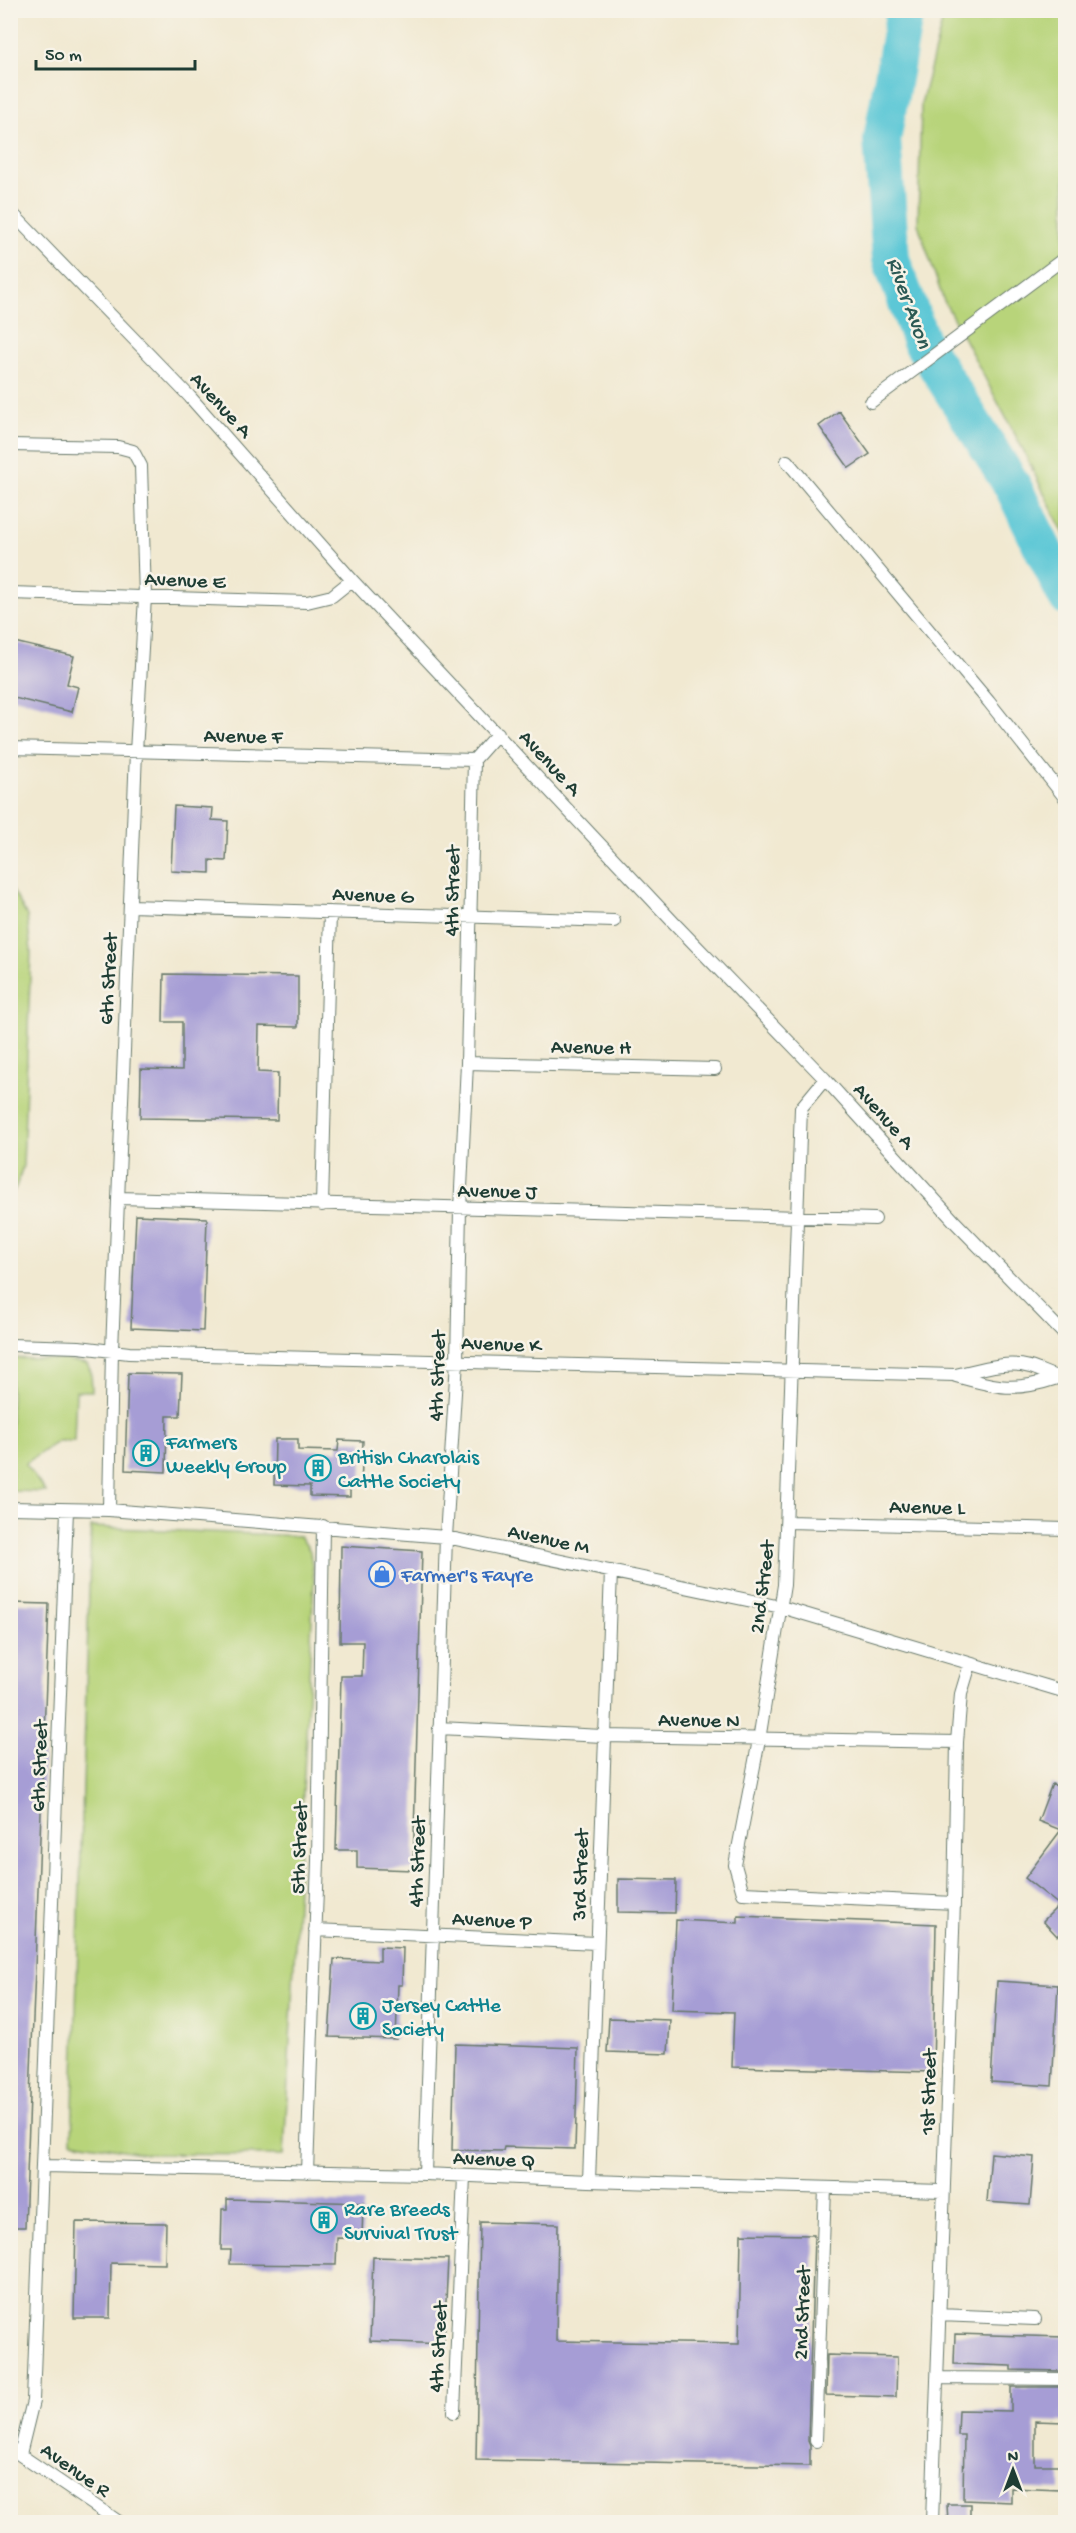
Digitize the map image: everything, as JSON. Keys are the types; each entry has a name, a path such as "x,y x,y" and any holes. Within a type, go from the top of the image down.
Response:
{"lane":[{"name":"Avenue A","path":"10,211 190,397 352,580 674,923 825,1079 955,1222 1065,1336"},
{"path":"871,402 1065,257"},
{"name":"6th Street","path":"10,445 118,447 133,451 141,466 145,597 136,752 112,1350 110,1510"},
{"path":"787,460 989,702 1065,799"},
{"name":"Avenue E","path":"10,593 307,602 332,596 352,580"},
{"path":"474,760 498,733"},
{"name":"Avenue F","path":"10,748 474,760"},
{"name":"4th Street","path":"425,2174 446,1537 457,1361 474,760"},
{"name":"Avenue G","path":"130,906 614,921"},
{"path":"322,1204 330,912"},
{"name":"Avenue H","path":"467,1063 715,1069"},
{"name":"2nd Street","path":"825,1079 801,1108 788,1522 781,1607 735,1865 744,1893 954,1903"},
{"name":"Avenue J","path":"119,1198 875,1219"},
{"name":"Avenue K","path":"10,1345 112,1350 129,1353 955,1375 992,1366 1028,1366 1061,1378"},
{"name":"Avenue K","path":"955,1375 990,1386 1028,1387 1061,1378"},
{"name":"Avenue M","path":"10,1508 110,1510 446,1537 781,1607 1065,1692"},
{"name":"6th Street","path":"15,2451 33,2402 66,1510"},
{"name":"Avenue L","path":"788,1522 1065,1529"},
{"name":"5th Street","path":"307,2172 315,1930 323,1526"},
{"name":"3rd Street","path":"589,2181 603,1736 611,1571"},
{"name":"1st Street","path":"932,2523 954,1903 957,1742 961,1694 970,1664"},
{"name":"Avenue N","path":"439,1728 603,1736 957,1742"},
{"name":"Avenue P","path":"315,1930 596,1943"},
{"name":"Avenue Q","path":"43,2166 425,2174 943,2191"},
{"name":"4th Street","path":"454,2412 464,2176"},
{"name":"2nd Street","path":"816,2440 825,2188"},
{"path":"939,2315 1035,2319"},
{"path":"937,2378 1065,2379"},
{"name":"Avenue R","path":"15,2451 119,2523"}],"green space":[{"path":"945,11 1065,11 1065,536 1020,444 943,299 918,224 921,104"},
{"path":"11,888 27,916 31,951 23,1166 11,1195"},
{"path":"11,1358 64,1360 87,1364 91,1372 92,1391 76,1391 74,1441 58,1441 25,1464 46,1492 11,1491"},
{"path":"91,1527 300,1536 310,1551 314,1581 284,2155 147,2154 72,2141"}],"building":[{"path":"839,411 870,454 849,468 819,426"},
{"path":"10,641 74,656 67,684 78,687 72,712 10,697"},
{"path":"174,806 213,808 212,820 228,821 226,861 210,860 210,873 171,871"},
{"path":"164,974 298,976 298,1027 259,1026 258,1072 278,1073 277,1120 140,1118 141,1069 182,1070 182,1022 163,1022"},
{"path":"136,1215 207,1218 203,1331 131,1328"},
{"path":"128,1373 182,1374 180,1416 167,1416 166,1472 125,1470"},
{"name":"British Charolais Cattle Society","path":"275,1439 298,1439 298,1450 338,1451 339,1440 363,1441 361,1487 350,1487 350,1497 310,1496 310,1486 274,1485"},
{"path":"341,1546 422,1551 413,1870 357,1868 357,1850 336,1850 341,1676 362,1676 363,1642 340,1642"},
{"path":"10,1603 49,1604 25,2227 10,2227"},
{"path":"1052,1784 1065,1789 1065,1927 1057,1936 1043,1921 1059,1905 1025,1878 1061,1830 1038,1821"},
{"path":"618,1879 676,1880 675,1913 618,1912"},
{"path":"738,1916 936,1924 933,2072 732,2067 734,2012 672,2010 676,1920 738,1923"},
{"path":"380,1947 403,1948 402,1985 398,1985 396,2039 329,2037 334,1959 380,1961"},
{"path":"997,1981 1058,1985 1052,2086 991,2082"},
{"path":"609,2018 670,2020 668,2054 607,2052"},
{"path":"455,2044 578,2048 575,2149 504,2147 503,2151 452,2150"},
{"path":"991,2153 1034,2157 1030,2205 987,2202"},
{"path":"227,2199 363,2203 362,2239 337,2238 336,2265 230,2264 231,2250 221,2250 222,2209 227,2209"},
{"path":"76,2222 166,2223 165,2264 111,2263 110,2318 74,2318"},
{"path":"480,2222 558,2224 556,2341 739,2344 741,2234 814,2235 808,2441 810,2466 476,2460"},
{"path":"373,2257 448,2259 444,2344 370,2341"},
{"path":"955,2334 1065,2337 1065,2371 1011,2370 1011,2366 954,2364"},
{"path":"827,2355 897,2357 896,2397 826,2395"},
{"path":"1011,2387 1065,2387 1065,2422 1035,2421 1035,2465 1060,2465 1060,2490 1011,2488 1011,2502 963,2500 964,2435 958,2435 959,2410 1011,2411"},
{"path":"947,2504 970,2504 970,2523 948,2523"}],"waterway":[{"name":"River Avon","path":"905,10 882,140 891,259 921,341 1013,487 1066,596"}],"place":[{"name":"Farmers Weekly Group","path":"146,1453"},
{"name":"British Charolais Cattle Society","path":"318,1468"},
{"name":"Farmer's Fayre","path":"382,1574"},
{"name":"Jersey Cattle Society","path":"363,2016"},
{"name":"Rare Breeds Survival Trust","path":"324,2220"}]}
